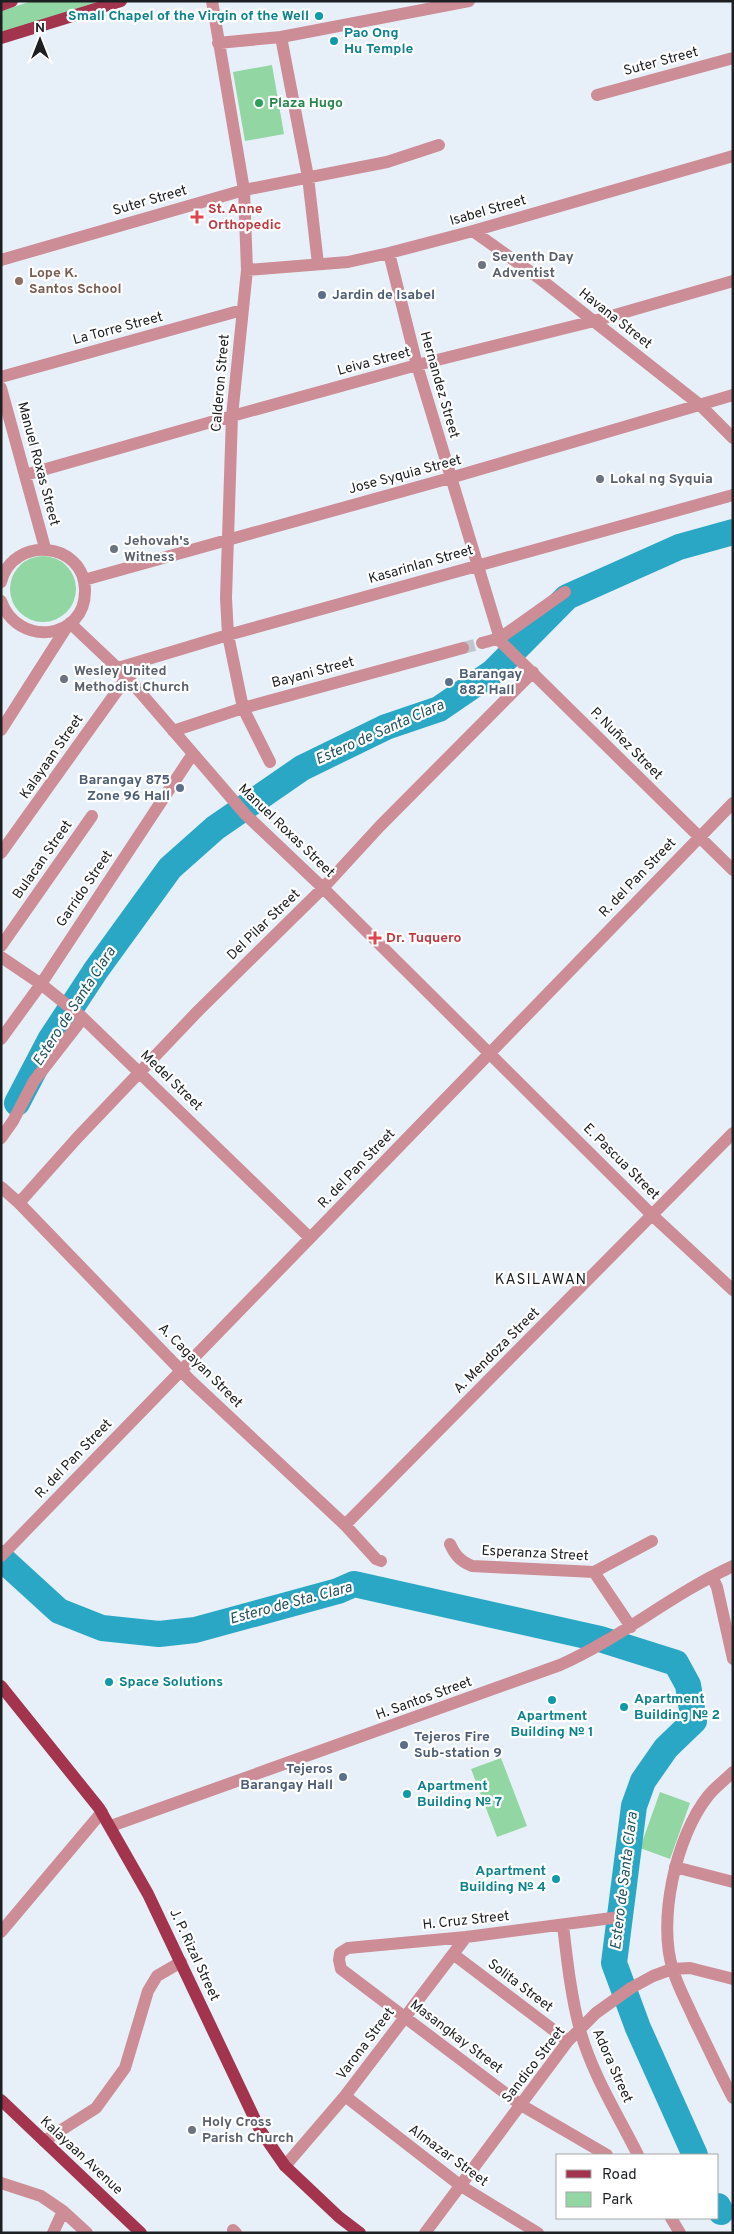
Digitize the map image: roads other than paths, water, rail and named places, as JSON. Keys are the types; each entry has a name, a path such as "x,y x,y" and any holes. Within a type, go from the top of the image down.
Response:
{"main road":[{"path":"1,5 12,1"},
{"path":"1,38 121,1"},
{"name":"J. P. Rizal Street","path":"1,1686 102,1812 111,1826 148,1894 256,2123 285,2166 356,2232"},
{"name":"Kalayaan Avenue","path":"1,2100 141,2233"}],"street":[{"name":"Calderon Street","path":"212,1 244,190 247,270 232,416 226,598 228,635 243,708 270,762"},
{"path":"218,44 281,37 469,1"},
{"path":"281,37 308,177 318,264"},
{"name":"Suter Street","path":"598,95 733,58"},
{"path":"308,177 387,162 439,145"},
{"name":"Isabel Street","path":"247,270 348,262 389,253 473,231 733,156"},
{"name":"Suter Street","path":"1,260 244,190 308,177"},
{"name":"Havana Street","path":"473,231 594,321 700,405 733,438"},
{"name":"Hernandez Street","path":"389,253 417,365 501,640"},
{"name":"Leiva Street","path":"25,475 417,365 594,321 733,281"},
{"name":"La Torre Street","path":"1,377 242,310"},
{"name":"Manuel Roxas Street","path":"1,388 45,548"},
{"name":"Jose Syquia Street","path":"84,580 228,538 450,478 733,395"},
{"name":"Kasarinlan Street","path":"118,668 228,635 733,495"},
{"path":"1,582 3,574 10,563 20,555 32,550 45,548 62,553 72,560 84,580 85,592 78,614 69,624 1,730"},
{"path":"482,643 501,640 565,592"},
{"path":"1,601 11,619 29,631 49,633 69,624"},
{"name":"Manuel Roxas Street","path":"69,624 118,668 246,815 323,888 490,1053"},
{"name":"P. Nuñez Street","path":"501,640 733,870"},
{"name":"Bayani Street","path":"173,732 243,708 463,648"},
{"name":"Del Pilar Street","path":"19,1203 77,1138 253,955 323,888 380,826 533,672"},
{"name":"Kalayaan Street","path":"1,853 127,678"},
{"name":"Garrido Street","path":"1,1039 41,984 192,755"},
{"name":"R. del Pan Street","path":"5,1547 182,1371 733,803"},
{"name":"Bulacan Street","path":"1,946 92,816"},
{"name":"Medel Street","path":"1,957 69,1006 141,1072 310,1238"},
{"path":"1,1138 13,1121 34,1081 81,1017"},
{"name":"E. Pascua Street","path":"490,1053 652,1215 733,1290"},
{"name":"A. Mendoza Street","path":"345,1525 733,1133"},
{"name":"A. Cagayan Street","path":"1,1187 19,1203 182,1371 345,1525 376,1559 381,1561"},
{"name":"Esperanza Street","path":"450,1544 456,1555 463,1562 472,1566 594,1572 652,1541"},
{"name":"H. Santos Street","path":"111,1826 560,1665 598,1647 733,1566"},
{"path":"594,1572 631,1627"},
{"path":"712,1577 717,1587 733,1658"},
{"path":"733,1772 708,1797 691,1825 675,1867 669,1897 668,1942 672,1969 727,2078 733,2098"},
{"path":"720,1784 733,1788"},
{"path":"1,1932 102,1812"},
{"path":"675,1867 733,1882"},
{"name":"H. Cruz Street","path":"341,1969 340,1954 348,1948 466,1937 612,1918"},
{"name":"Adora Street","path":"563,1925 570,1980 580,2031 592,2062 638,2154"},
{"name":"Varona Street","path":"285,2166 345,2096 466,1937"},
{"name":"Solita Street","path":"453,1954 568,2041"},
{"path":"44,2141 96,2108 124,2068 148,1991 157,1976 181,1962"},
{"name":"Sandico Street","path":"424,2233 568,2041 596,2014 631,1988 653,1976 672,1969 690,1968 733,1979"},
{"name":"Masangkay Street","path":"341,1969 521,2105 605,2154"},
{"name":"Almazar Street","path":"345,2096 461,2186 538,2233"},
{"path":"1,2183 41,2196 64,2210 87,2233"},
{"path":"53,2233 64,2210"},
{"path":"672,2219 680,2233"}],"waterway":[{"name":"Estero de Santa Clara","path":"17,1103 50,1040 96,970 170,868 215,828 302,768 386,727 439,709 493,672 567,597 679,547 733,532"},
{"name":"Estero de Sta. Clara","path":"1,1558 59,1611 102,1628 159,1634 195,1630 338,1591 354,1584 600,1639 676,1663 688,1685 694,1721 666,1748 643,1781 634,1806 614,1963 638,2028 695,2154"},
{"name":"Estero de Santa Clara","path":"719,2208 721,2212"}],"tunnel":[{"path":"463,648 482,643"}],"place":[{"name":"Small Chapel of the Virgin of the Well","path":"319,16"},
{"name":"Pao Ong Hu Temple","path":"334,41"},
{"name":"Plaza Hugo","path":"259,103"},
{"name":"St. Anne Orthopedic","path":"197,217"},
{"name":"Seventh Day Adventist","path":"482,265"},
{"name":"Lope K. Santos School","path":"19,281"},
{"name":"Jardin de Isabel","path":"322,295"},
{"name":"Lokal ng Syquia","path":"600,479"},
{"name":"Jehovah's Witness","path":"114,549"},
{"name":"Wesley United Methodist Church","path":"64,679"},
{"name":"Barangay 882 Hall","path":"449,682"},
{"name":"Barangay 875 Zone 96 Hall","path":"180,788"},
{"name":"Dr. Tuquero","path":"375,938"},
{"name":"Space Solutions","path":"109,1682"},
{"name":"Apartment Building № 1","path":"552,1700"},
{"name":"Apartment Building № 2","path":"624,1707"},
{"name":"Tejeros Fire Sub-station 9","path":"404,1745"},
{"name":"Tejeros Barangay Hall","path":"343,1777"},
{"name":"Apartment Building № 7","path":"407,1794"},
{"name":"Apartment Building № 4","path":"556,1879"},
{"name":"Holy Cross Parish Church","path":"192,2130"}],"district":[{"name":"KASILAWAN","path":"541,1280"}]}
